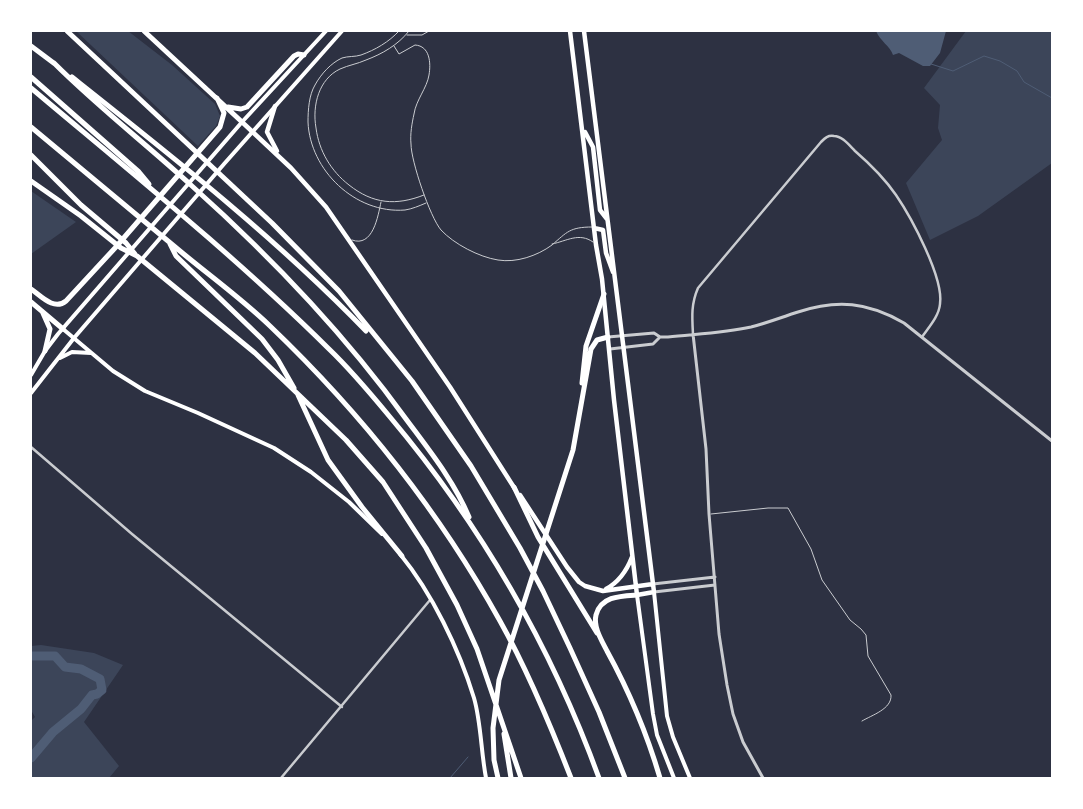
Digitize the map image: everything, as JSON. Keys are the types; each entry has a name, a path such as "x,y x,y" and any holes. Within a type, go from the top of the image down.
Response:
{"highway":[{"path":"67,31 272,223 339,291 412,381 465,458 520,548 570,648 599,712 625,778"},
{"path":"139,31 152,39"},
{"path":"144,31 242,122"},
{"path":"31,46 54,62 223,199 341,305 387,352"},
{"path":"227,107 241,109 248,106 294,56 298,54 304,56"},
{"path":"54,62 76,84 194,187 298,288 347,343 392,399 439,464 463,502 474,529"},
{"path":"31,77 139,172 156,193"},
{"path":"31,88 214,243 330,349 375,398 413,444 474,529 545,650 599,778"},
{"path":"31,289 53,304 62,304 115,248 216,131 224,116 223,109 217,98"},
{"path":"31,126 282,337 329,385 400,468 432,512 500,621 528,676 571,778"},
{"path":"31,155 81,205 126,243 137,256 247,347 323,416 383,482 426,548 457,605 477,649 522,778"},
{"path":"31,181 81,216 121,248 137,256"},
{"path":"168,241 176,256 262,339 278,360 296,391 328,460 343,482 402,556"},
{"path":"582,396 586,346 604,294"},
{"path":"31,302 63,329"},
{"path":"42,311 50,329 45,351"},
{"path":"498,778 494,760 493,728 499,680 573,450 591,349 597,340 608,337"},
{"path":"514,488 538,537 601,640 631,699 660,778"},
{"path":"601,640 596,622 597,613 602,605 613,598 637,595"},
{"path":"502,719 511,778"}],"main road":[{"path":"31,375 45,351 63,329 242,122 326,31"},
{"path":"31,393 74,338 134,268 342,31"},
{"path":"570,31 596,245 604,294 614,400 653,714 657,735 674,778"},
{"path":"584,31 654,592 667,716 673,737 690,778"},
{"path":"275,106 267,132 281,158"},
{"path":"242,122 281,158 326,206 450,387 514,488 573,575 585,586 603,591 652,584"},
{"path":"583,128 593,147 600,210 608,220"},
{"path":"594,228 603,230 610,266 615,276"},
{"path":"63,329 113,371 146,391 274,448 308,470 349,502 402,556 448,630 474,699 486,778"},
{"path":"58,359 72,352 91,352"},
{"path":"603,591 611,586 629,566 632,554"},
{"path":"637,595 654,592"}],"street":[{"path":"763,778 743,742 733,712 719,634 709,514 706,449 693,334 692,311 694,298 698,288 821,142 826,137 832,135 843,140 872,166 896,195 908,214 935,272 940,304 936,316 922,337"},
{"path":"608,337 654,333 660,337 748,328 825,305 848,303 868,307 892,316 904,323 1052,441"},
{"path":"610,349 653,344 660,337"},
{"path":"31,447 132,534 342,706"},
{"path":"652,584 715,577"},
{"path":"654,592 715,585"},
{"path":"281,778 430,600"}],"lane":[{"path":"400,31 377,48 342,58 331,66 314,87 308,110 309,135 324,169 350,195 380,208 405,210 427,203"},
{"path":"409,31 394,46 372,58 348,65 333,73 320,90 315,107 317,136 328,162 337,174 352,187 366,195 391,203 402,202 424,195"},
{"path":"406,35 422,35 427,32"},
{"path":"394,46 399,54 410,47 418,45 424,47 428,53 429,75 415,106 411,138 412,156 427,203 433,218 441,230 457,242 488,257 507,261 520,260 552,245 577,237 589,239 596,245"},
{"path":"348,238 358,242 372,232 377,222 382,201"},
{"path":"552,245 558,238 571,230 582,227 594,228"},
{"path":"709,514 788,508 812,549 822,580 850,620 866,636 868,656 891,695 891,701 888,706 862,721"}],"shaded area":[{"path":"76,31 128,31 172,65 215,104 220,116 216,126 198,146"},
{"path":"876,31 946,31 940,53 930,66 923,66 899,53 893,55"},
{"path":"966,31 1052,31 1052,163 978,216 930,240 906,183 942,140 938,128 940,105 924,88"},
{"path":"31,191 76,222 31,254"},
{"path":"41,645 94,653 123,665 84,722 119,766 109,778 31,778 31,721 35,717 31,710 31,646"}],"waterway":[{"path":"931,64 953,71 984,56 1000,61 1017,71 1024,82 1052,98"},
{"path":"31,656 55,656 65,667 81,669 100,679 102,690 92,695 81,709 53,732 31,758"},
{"path":"450,778 468,757"}]}
